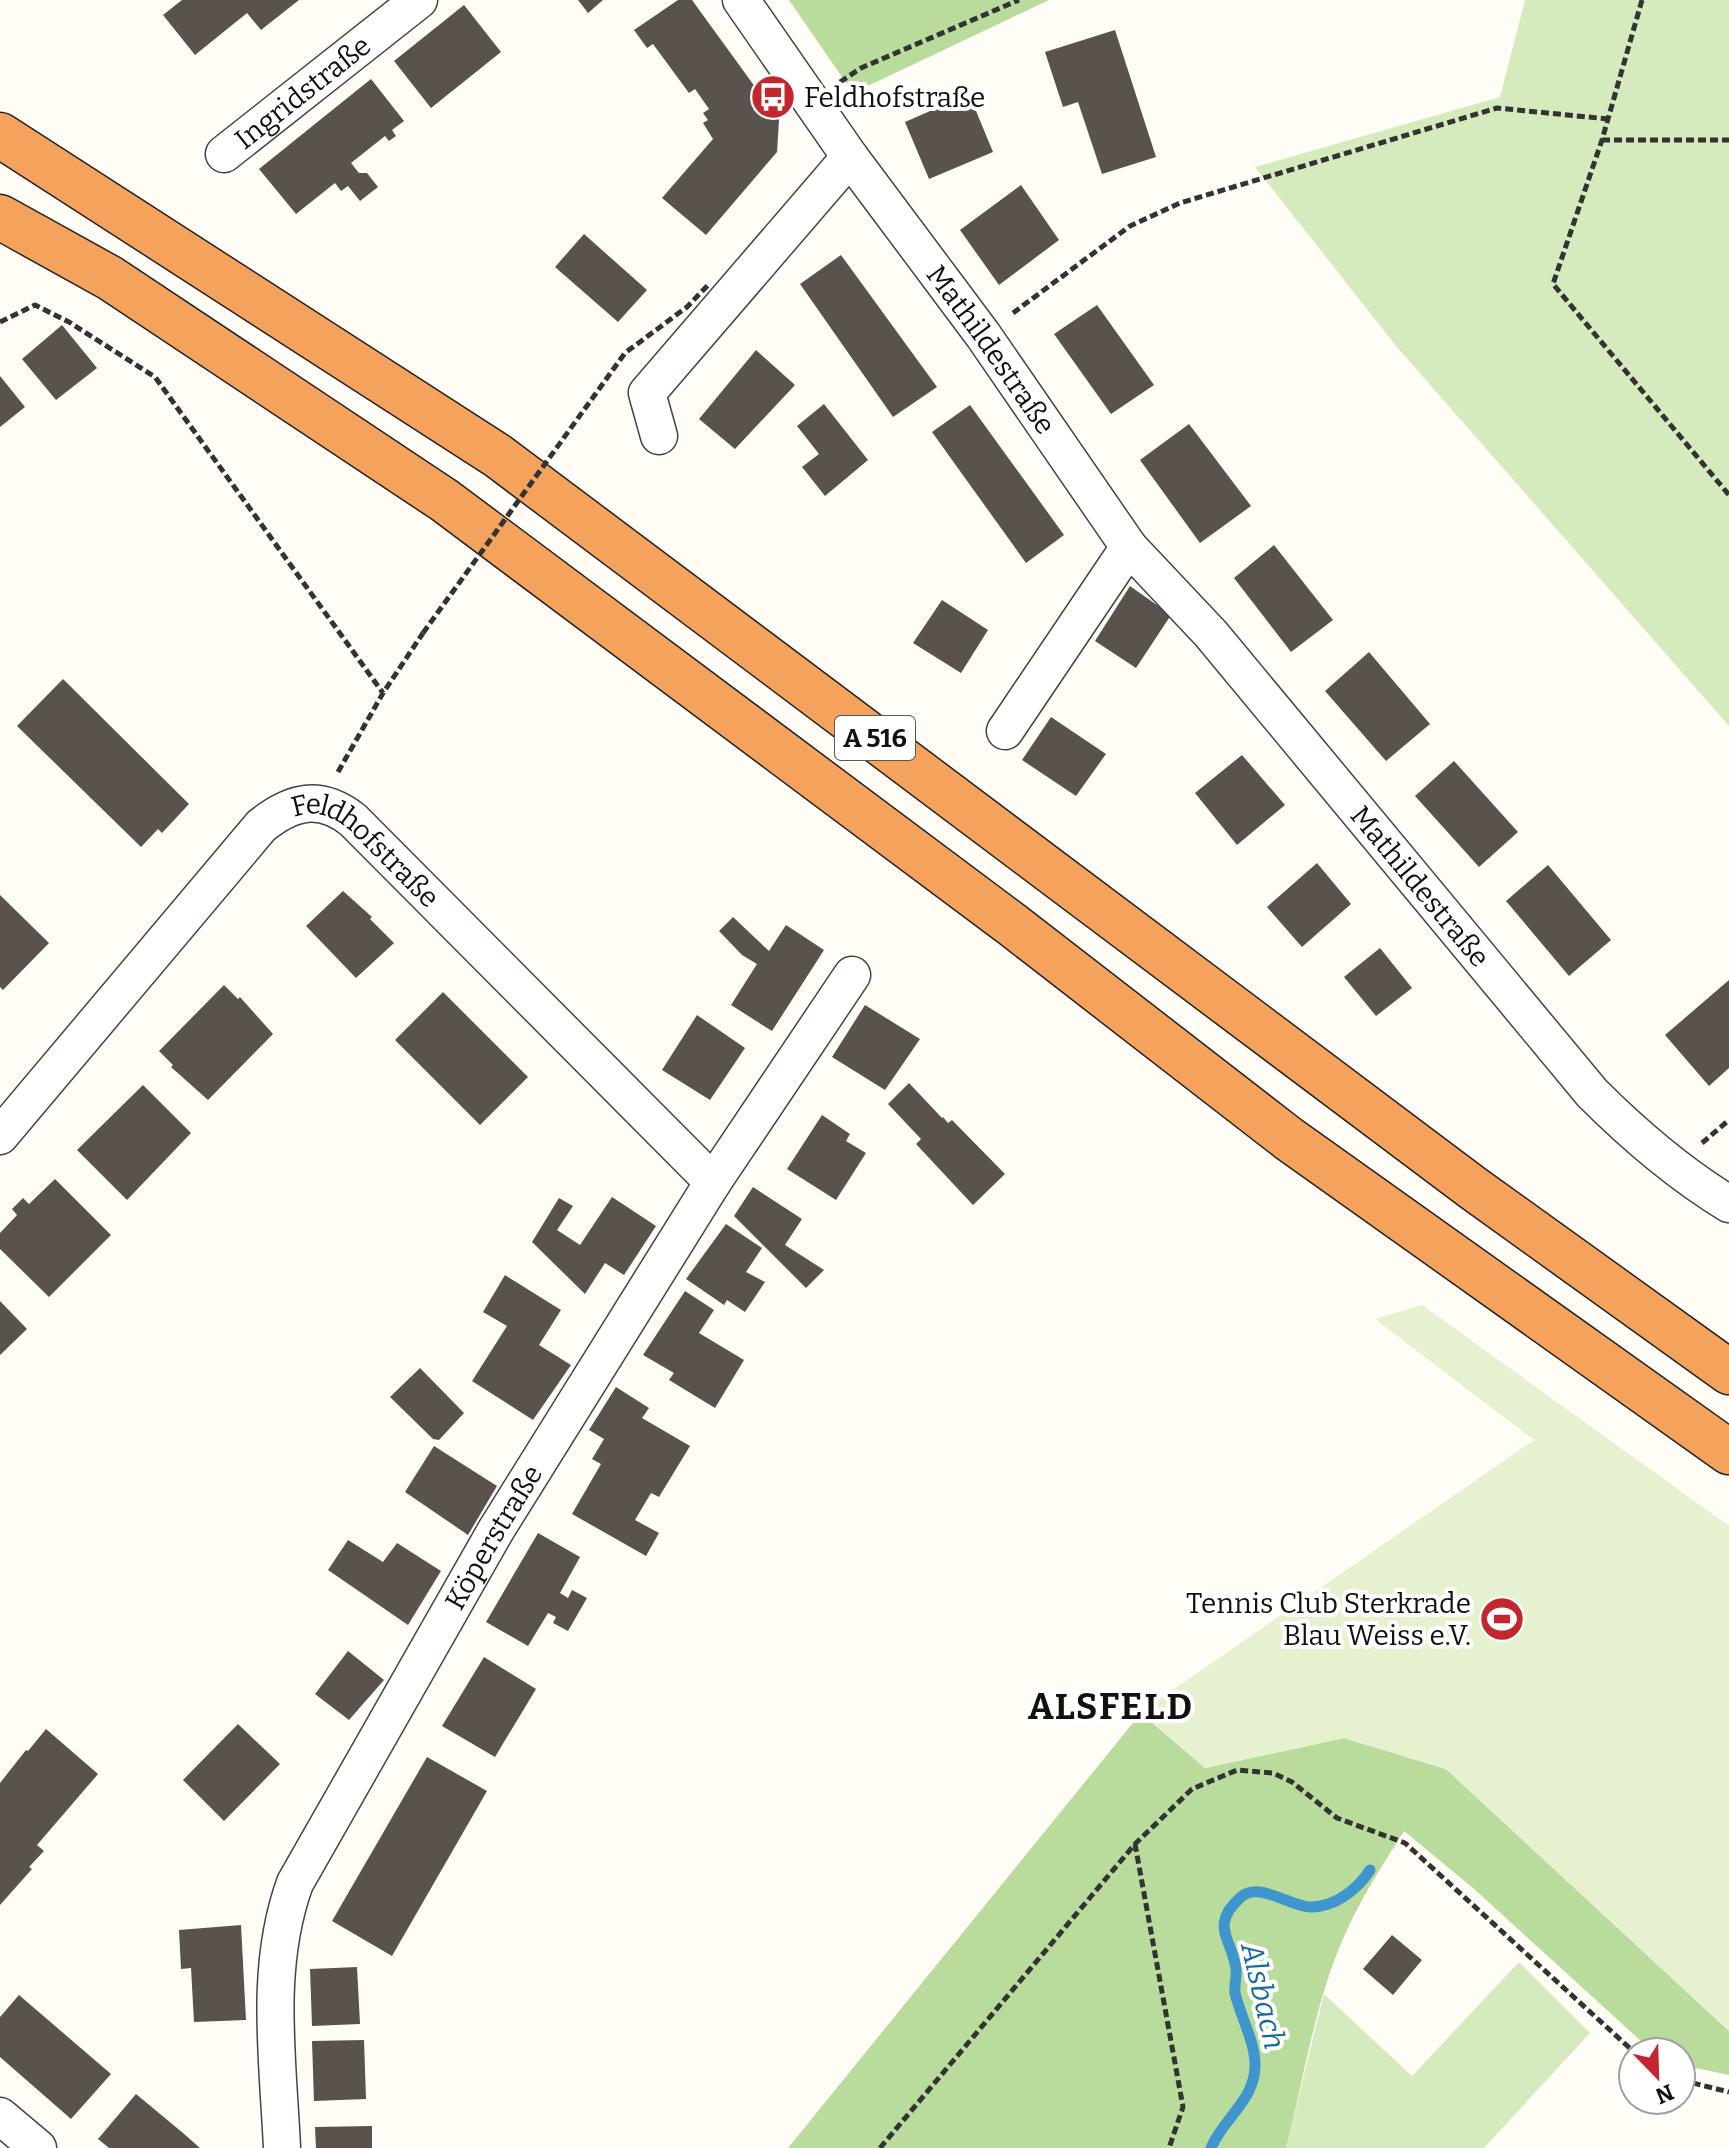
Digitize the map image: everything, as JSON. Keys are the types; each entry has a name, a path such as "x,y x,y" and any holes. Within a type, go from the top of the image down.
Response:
{"highway":[{"name":"A 516","path":"0,135 498,456 1473,1188 1729,1372"},
{"name":"A 516","path":"0,217 110,278 444,500 1002,916 1289,1139 1729,1452"}],"street":[{"name":"Ingridstraße","path":"224,154 419,0"},
{"name":"Mathildestraße","path":"741,0 850,157 983,335 1129,547 1211,634 1592,1093 1630,1131 1673,1167 1729,1204"},
{"path":"659,436 647,393 850,157"},
{"path":"1005,731 1129,547"},
{"name":"Feldhofstraße","path":"0,1136 261,826 297,804 319,804 336,808 353,820 713,1182"},
{"name":"Köperstraße","path":"282,2148 274,1990 285,1909 295,1883 496,1530 713,1182 852,975"},
{"path":"0,2116 38,2148"}],"path":[{"path":"812,101 861,68 1019,0"},
{"path":"1642,0 1602,140 1553,284 1729,495"},
{"path":"983,335 1130,226 1180,203 1497,108 1608,119"},
{"path":"1602,140 1729,140"},
{"path":"319,804 383,693 423,633 625,353 687,307 709,284"},
{"path":"0,322 35,305 69,322 155,377 383,693"},
{"path":"880,2148 1135,1844 1192,1789 1237,1770 1273,1773 1292,1782 1337,1818 1405,1843 1617,2036"},
{"path":"1135,1844 1183,2107 1169,2148"},
{"path":"1697,2084 1729,2092"}],"green space":[{"path":"789,0 1049,0 853,93"},
{"path":"1525,0 1729,0 1729,726 1396,346 1255,167 1500,97"},
{"name":"Tennis Club Sterkrade Blau Weiss e.V.","path":"1422,1305 1729,1526 1729,2031 1446,1769 1344,1738 1205,1768 1141,1712 1534,1440 1375,1319"},
{"path":"1141,1713 1205,1768 1344,1738 1446,1769 1729,2031 1729,2075 1697,2068 1697,2036 1635,2036 1473,1888 1404,1831 1356,1911 1333,1964 1317,2016 1286,2148 788,2148"},
{"path":"1519,1962 1590,2033 1484,2148 1286,2148 1324,1994 1412,2076"}],"building":[{"path":"182,0 299,0 261,30 247,13 195,55 163,15"},
{"path":"578,0 603,0 588,13"},
{"path":"678,0 692,0 779,120 777,152 706,235 662,198 713,139 703,123 708,120 703,113 709,109 695,89 689,93 653,44 647,48 634,30"},
{"path":"464,5 501,52 431,108 394,61"},
{"path":"1115,30 1156,157 1102,174 1078,102 1063,107 1045,52"},
{"path":"371,79 404,121 392,130 396,136 389,141 385,136 351,163 359,173 367,173 378,187 360,201 348,186 341,191 335,183 296,214 259,169"},
{"path":"969,94 993,152 929,179 905,122"},
{"path":"1021,185 1059,240 999,285 960,230"},
{"path":"584,234 647,290 618,322 555,267"},
{"path":"841,255 937,387 893,417 800,284"},
{"path":"1097,305 1154,385 1111,414 1054,334"},
{"path":"62,325 97,368 56,400 22,359"},
{"path":"756,350 795,385 735,449 699,419"},
{"path":"0,376 25,407 0,427"},
{"path":"824,404 868,460 825,496 802,467 819,454 797,426"},
{"path":"970,405 1064,535 1026,563 932,432"},
{"path":"1189,424 1251,506 1200,543 1140,460"},
{"path":"1274,545 1333,620 1291,652 1234,578"},
{"path":"1130,586 1171,615 1136,668 1095,641"},
{"path":"942,600 988,630 961,673 913,643"},
{"path":"1369,652 1430,724 1386,761 1325,691"},
{"path":"63,679 189,804 162,833 158,829 141,847 17,726"},
{"path":"1051,717 1106,754 1076,796 1022,760"},
{"path":"1242,755 1285,805 1237,845 1195,793"},
{"path":"1454,761 1518,832 1479,867 1415,796"},
{"path":"1317,863 1351,904 1302,947 1267,907"},
{"path":"1548,865 1611,940 1569,976 1506,901"},
{"path":"343,891 372,917 370,919 394,943 356,978 306,926"},
{"path":"0,895 49,943 3,990 0,987"},
{"path":"733,917 769,951 786,925 824,950 772,1031 731,1005 757,964 742,955 719,931"},
{"path":"1380,948 1412,988 1376,1016 1344,977"},
{"path":"1729,980 1729,1068 1709,1086 1665,1035"},
{"path":"224,985 238,999 240,997 273,1034 208,1100 171,1067 173,1065 159,1051"},
{"path":"443,992 528,1077 480,1125 395,1040"},
{"path":"865,1005 920,1039 885,1090 832,1057"},
{"path":"697,1015 745,1048 710,1100 662,1070"},
{"path":"909,1083 942,1118 948,1123 952,1120 1005,1174 973,1205 916,1144 921,1139 888,1104"},
{"path":"143,1085 191,1133 127,1200 77,1150"},
{"path":"822,1115 850,1134 846,1141 866,1153 836,1200 787,1169"},
{"path":"55,1179 111,1235 49,1297 0,1249 0,1233 17,1215 12,1209 23,1198 29,1204"},
{"path":"753,1187 802,1219 785,1245 824,1270 806,1288 734,1216"},
{"path":"612,1197 656,1226 624,1275 605,1263 585,1294 532,1242 559,1198 573,1206 557,1230 580,1245"},
{"path":"726,1224 762,1248 746,1272 765,1282 745,1312 727,1300 724,1305 686,1279"},
{"path":"505,1275 561,1310 539,1345 571,1365 533,1420 472,1381 507,1326 483,1312"},
{"path":"685,1291 714,1310 699,1333 744,1360 715,1408 669,1380 674,1373 643,1355"},
{"path":"0,1301 27,1329 0,1355"},
{"path":"420,1368 464,1413 439,1440 433,1439 390,1397"},
{"path":"616,1387 649,1408 642,1418 690,1446 659,1497 651,1493 635,1520 659,1533 646,1556 572,1514 601,1464 592,1459 604,1439 589,1430"},
{"path":"434,1446 497,1486 468,1535 405,1492"},
{"path":"538,1533 580,1557 560,1593 568,1598 572,1590 587,1598 568,1631 553,1623 556,1617 548,1613 528,1646 486,1622"},
{"path":"348,1540 383,1562 397,1543 441,1571 408,1625 328,1570"},
{"path":"348,1651 384,1680 349,1720 315,1694"},
{"path":"484,1657 536,1689 495,1757 442,1726"},
{"path":"238,1724 280,1764 224,1821 183,1780"},
{"path":"46,1729 98,1774 37,1845 44,1851 0,1905 0,1783"},
{"path":"427,1757 487,1791 392,1956 332,1921"},
{"path":"241,1925 246,2020 194,2022 191,1968 181,1969 179,1930"},
{"path":"1392,1935 1422,1960 1393,1995 1363,1969"},
{"path":"357,1967 360,2024 312,2026 310,1969"},
{"path":"19,1995 111,2074 71,2119 0,2057 0,2017"},
{"path":"364,2040 366,2099 314,2101 312,2041"},
{"path":"136,2094 200,2148 109,2148 98,2139"},
{"path":"372,2126 372,2148 316,2148 315,2127"}],"waterway":[{"name":"Alsbach","path":"1211,2148 1245,2098 1254,2077 1253,2047 1235,1993 1236,1969 1225,1933 1226,1916 1231,1907 1241,1897 1257,1892 1303,1906 1329,1904 1352,1890 1370,1870"}],"place":[{"name":"Feldhofstraße","path":"773,97"},
{"name":"Tennis Club Sterkrade Blau Weiss e.V.","path":"1502,1619"}],"district":[{"name":"ALSFELD","path":"1111,1706"}]}
